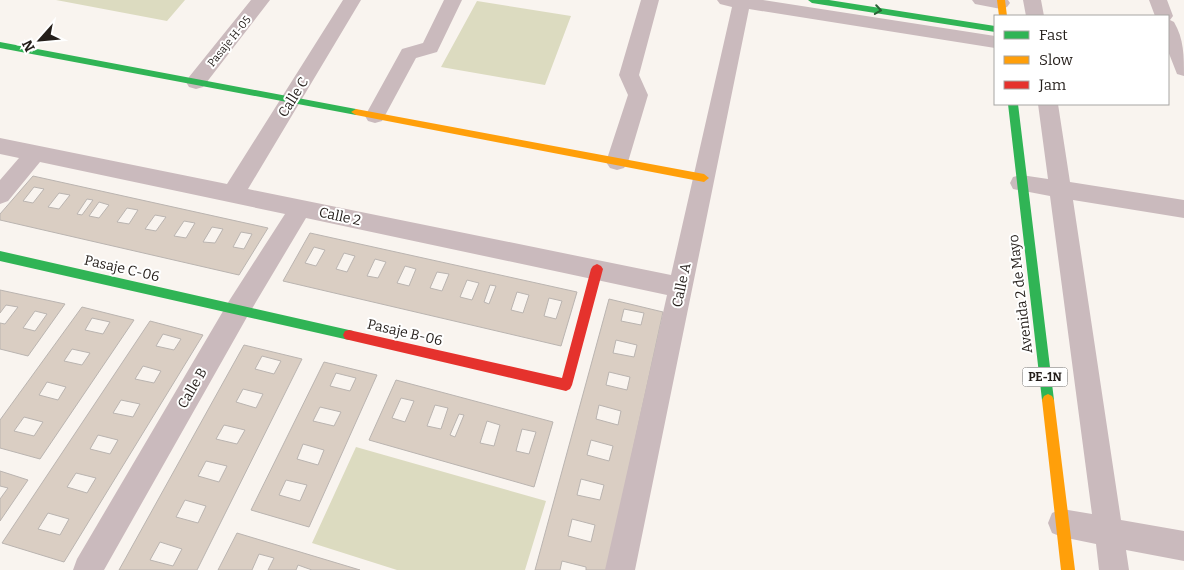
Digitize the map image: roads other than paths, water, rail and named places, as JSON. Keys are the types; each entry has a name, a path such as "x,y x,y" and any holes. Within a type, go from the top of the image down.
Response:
{"main road":[{"path":"812,0 994,29"},
{"path":"0,45 704,178"},
{"name":"Avenida 2 de Mayo","path":"1013,105 1068,570"},
{"name":"Pasaje C-06","path":"0,256 238,309"},
{"name":"Pasaje B-06","path":"238,309 566,385 597,270"}],"street":[{"name":"Pasaje H-05","path":"196,82 261,0"},
{"name":"Calle C","path":"233,194 352,0"},
{"path":"375,116 409,54 430,47 453,0"},
{"path":"617,162 638,95 628,76 650,0"},
{"path":"1032,0 1035,15"},
{"path":"1158,0 1164,15"},
{"path":"736,1 994,42"},
{"name":"Calle A","path":"620,570 704,178 736,1"},
{"path":"978,5 1002,8"},
{"path":"1169,29 1184,69"},
{"path":"1048,105 1062,190 1107,532 1114,570"},
{"name":"Calle 2","path":"0,146 680,287"},
{"path":"0,195 36,153"},
{"path":"1021,183 1184,209"},
{"name":"Calle B","path":"88,570 238,309 301,208"},
{"path":"1062,523 1184,546"}]}
